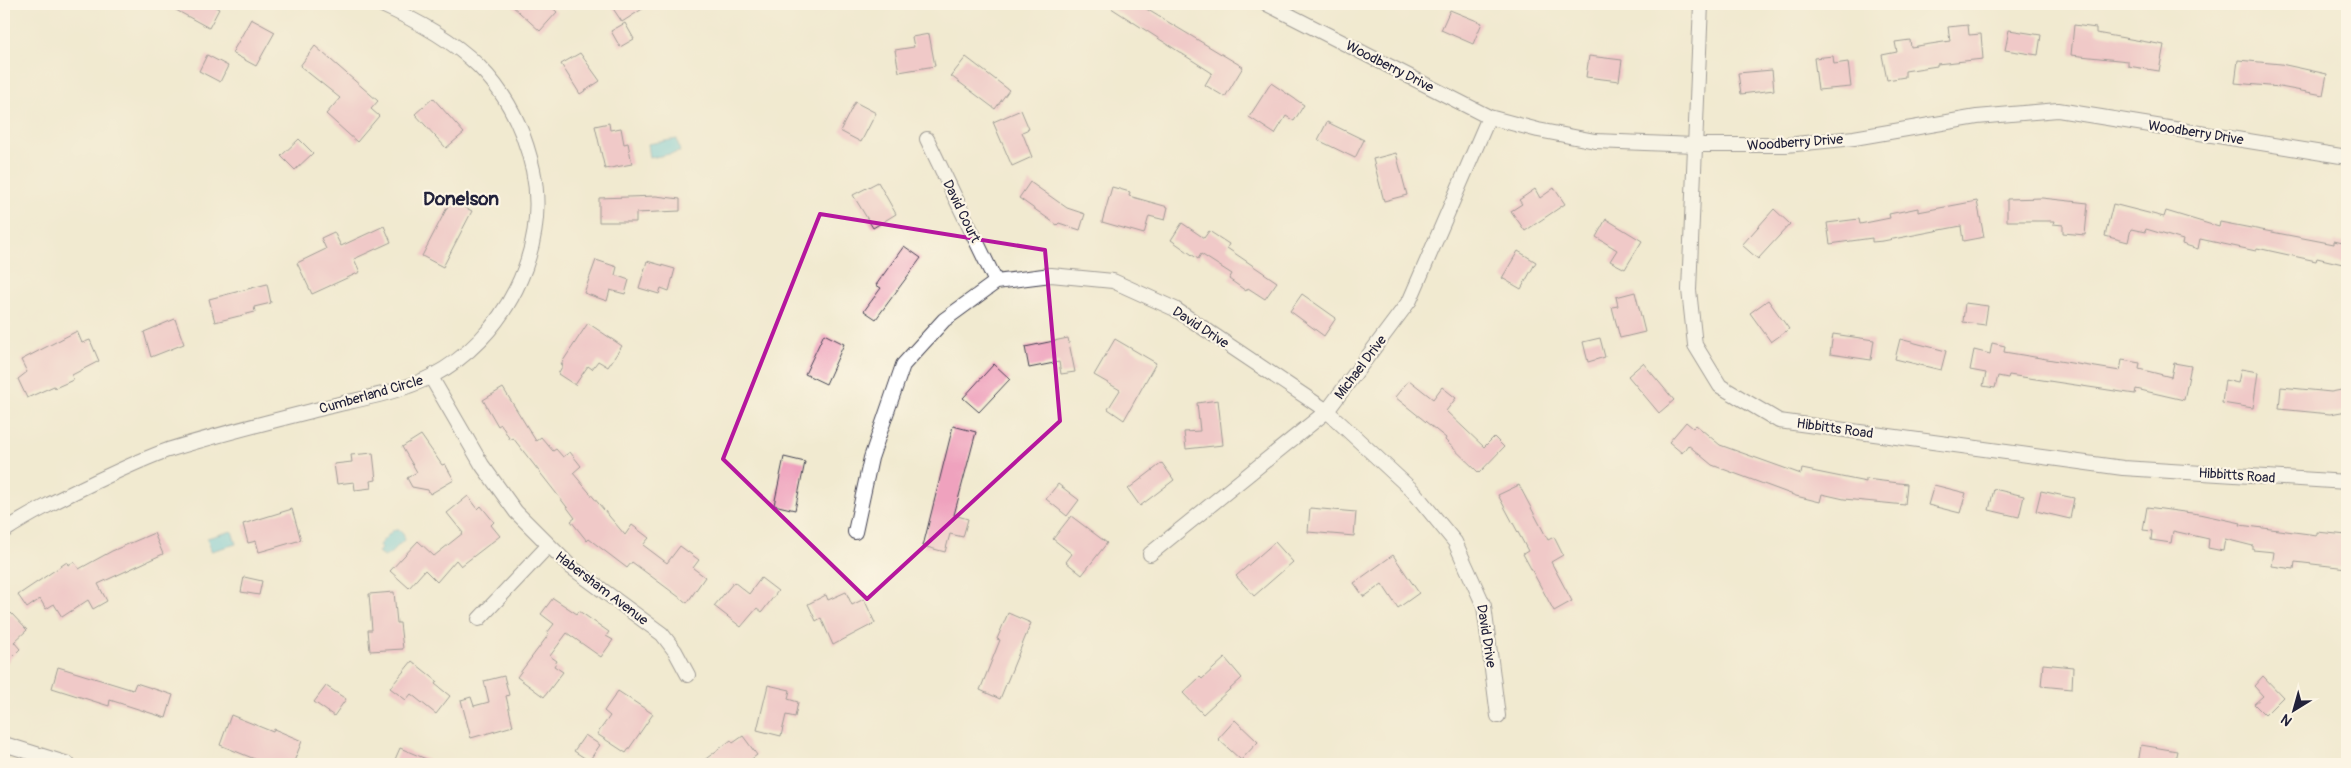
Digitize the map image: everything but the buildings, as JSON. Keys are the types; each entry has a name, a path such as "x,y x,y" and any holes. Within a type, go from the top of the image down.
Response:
{"street":[{"name":"Cumberland Circle","path":"4,532 67,495 166,451 366,398 430,377 478,341 512,296 527,261 534,229 534,176 529,155 511,110 496,85 482,67 442,36 420,22 380,4"},
{"name":"Woodberry Drive","path":"1267,4 1489,116 1538,130 1595,141 1695,145 1796,144 1854,138 1976,117 2058,110 2347,157"},
{"name":"Hibbitts Road","path":"1701,4 1689,290 1695,345 1720,386 1779,421 2123,468 2347,482"},
{"name":"Michael Drive","path":"1150,554 1327,412 1410,300 1489,116"},
{"name":"David Court","path":"927,139 996,282"},
{"name":"David Drive","path":"855,532 871,458 903,365 944,320 996,282 1051,275 1113,281 1175,308 1327,412 1413,491 1455,542 1484,606 1498,716"},
{"name":"Habersham Avenue","path":"430,377 482,465 516,512 548,546 598,589 662,634 675,651 688,675"},
{"path":"479,619 548,546"},
{"path":"4,744 68,764"}],"highlighted area":[{"path":"820,214 1045,250 1060,421 867,599 723,459"}],"water":[{"path":"677,139 680,152 650,158 648,144"},
{"path":"393,530 399,530 404,535 404,540 390,554 384,557 378,552 381,549 379,545"},
{"path":"232,531 236,544 211,551 207,538"}],"district":[{"name":"Donelson","path":"461,198"}]}
